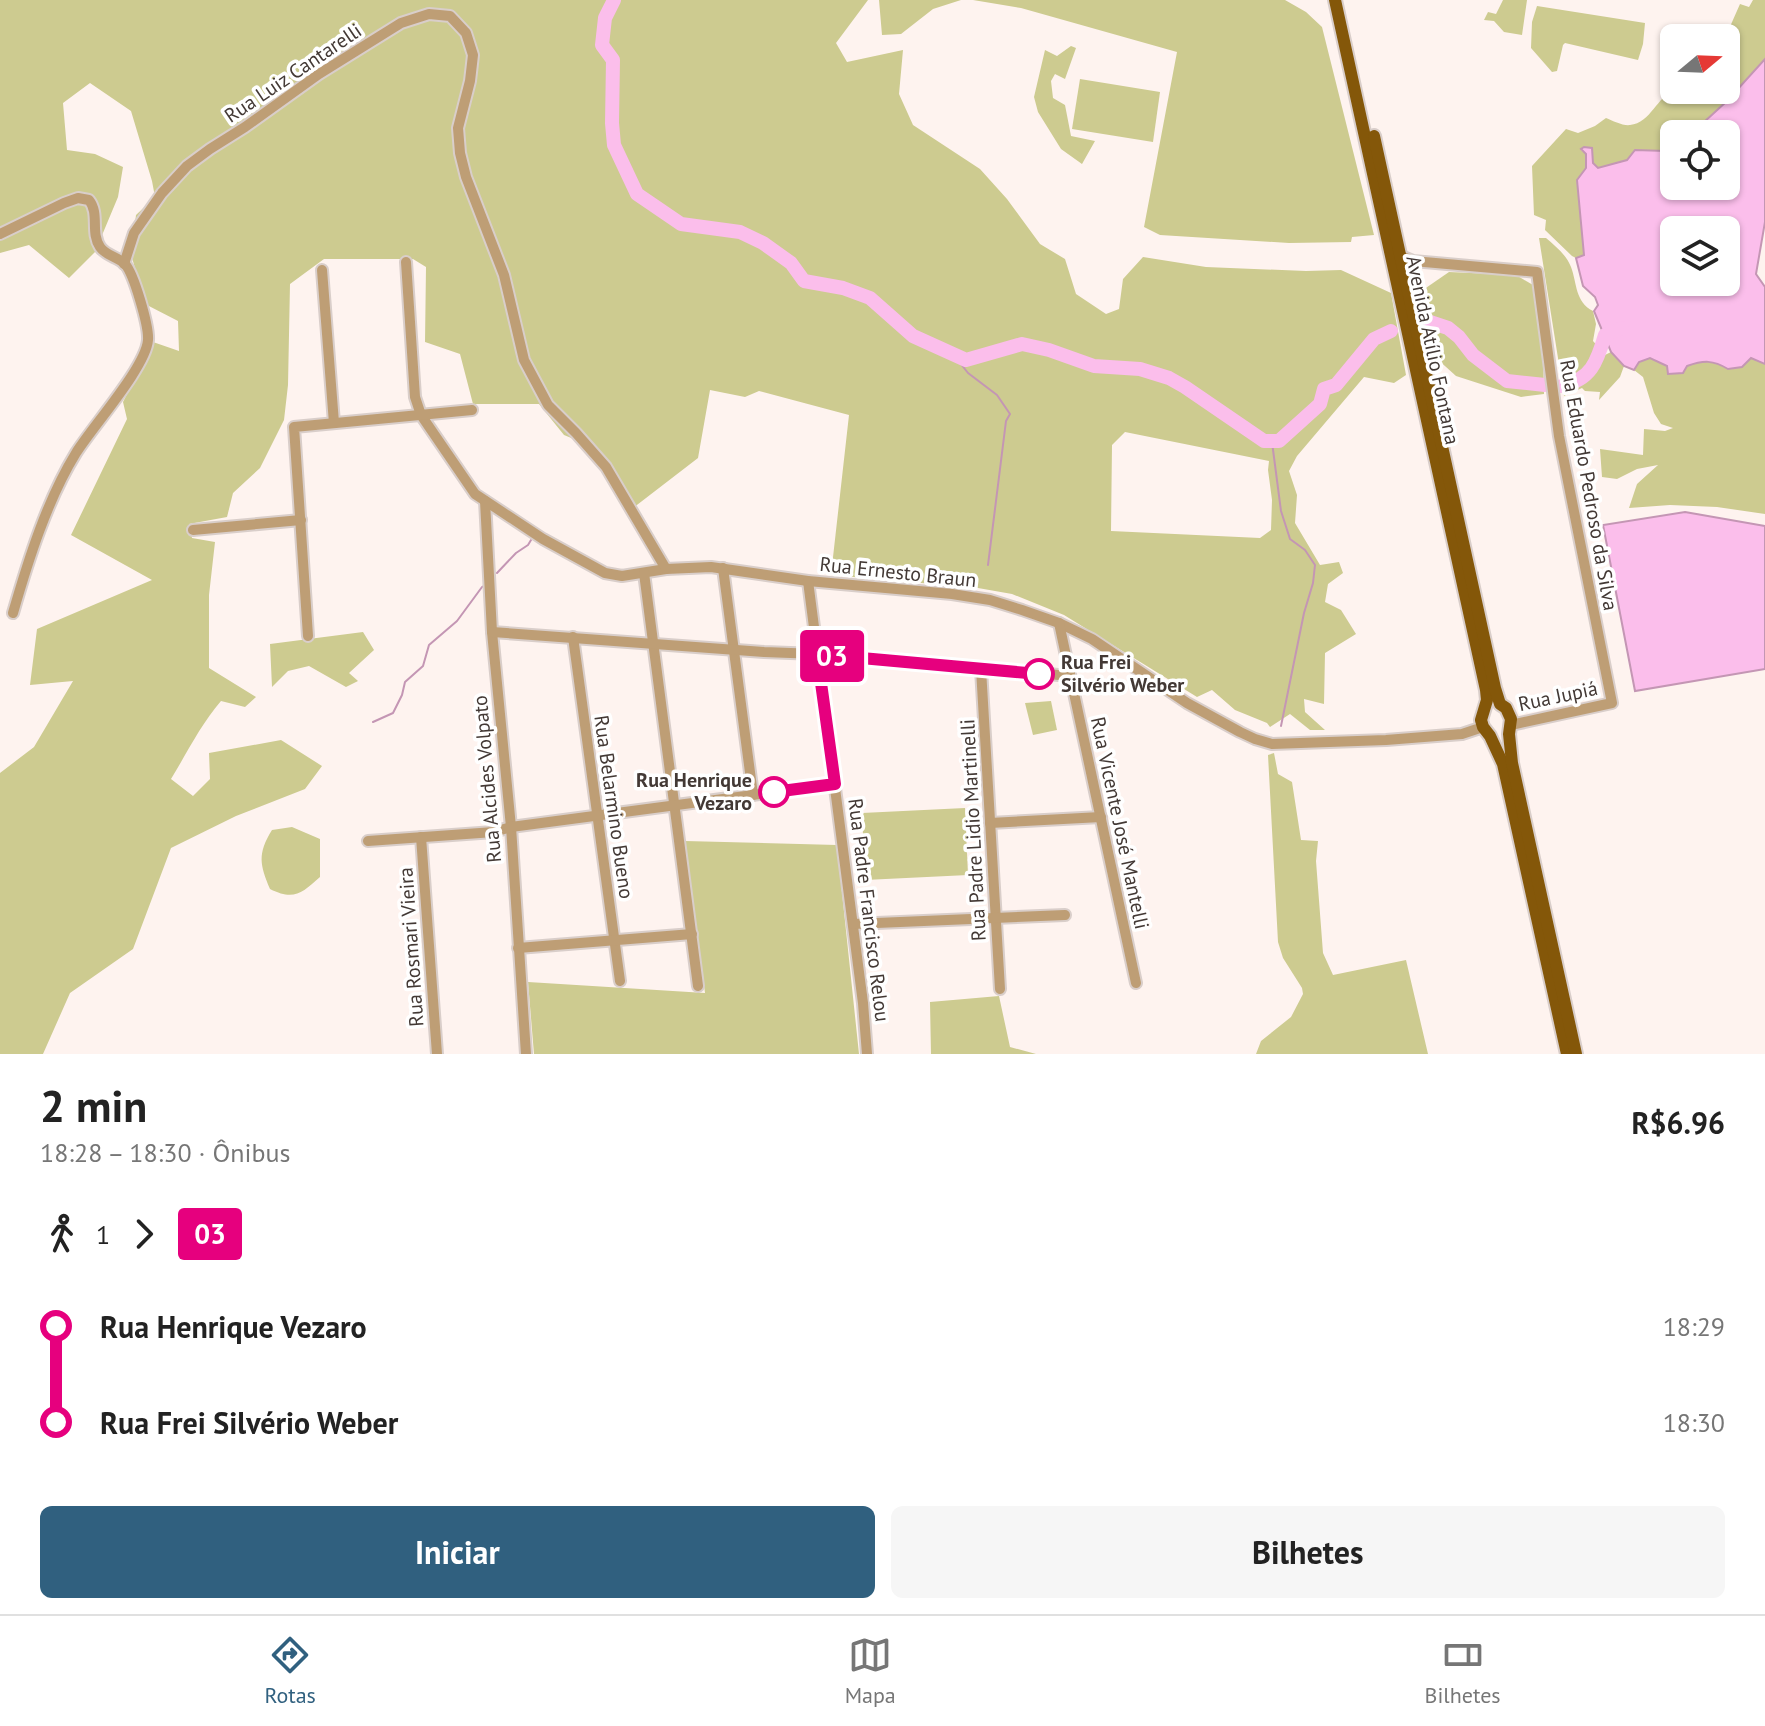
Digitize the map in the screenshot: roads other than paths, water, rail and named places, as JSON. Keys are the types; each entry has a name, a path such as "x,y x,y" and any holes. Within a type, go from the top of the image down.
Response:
{"main road":[{"name":"Avenida Atílio Fontana","path":"1335,0 1500,704"},
{"name":"Avenida Atílio Fontana","path":"1343,0 1486,690 1485,709"},
{"path":"1567,1054 1503,764 1481,720 1490,705 1500,704 1510,714 1512,763 1576,1054"},
{"path":"1486,732 1497,738 1510,729"}],"street":[{"name":"Rua Luiz Cantarelli","path":"124,264 134,233 162,193 187,166 319,74 401,23 429,14 450,16 466,33 473,55 458,128 460,153 466,177 504,275 524,360 548,405 606,467 666,569"},
{"path":"0,234 64,203 78,198 89,200 95,207 95,234 99,246 124,264 132,278 147,324 148,343 135,370 75,454 44,517 13,613"},
{"name":"Rua Eduardo Pedroso da Silva","path":"1395,254 1413,261 1537,272 1559,436 1612,703"},
{"path":"406,262 415,397 421,415"},
{"path":"322,270 334,423"},
{"path":"308,636 294,427 472,410"},
{"name":"Rua Ernesto Braun","path":"421,415 475,494 543,539 598,570 622,576 666,569 723,568 808,581 990,600 1059,623 1092,639 1187,703 1240,732 1279,745 1486,732"},
{"name":"Rua Alcides Volpato","path":"485,501 492,632 511,827 526,1054"},
{"path":"193,530 301,520"},
{"path":"723,568 753,795"},
{"path":"644,573 698,986"},
{"name":"Rua Padre Francisco Relou","path":"808,581 867,1054"},
{"name":"Rua Vicente José Mantelli","path":"1059,623 1136,983"},
{"path":"492,632 817,654 1070,676"},
{"name":"Rua Belarmino Bueno","path":"573,637 620,981"},
{"name":"Rua Padre Lidio Martinelli","path":"981,669 1000,989"},
{"name":"Rua Jupiá","path":"1510,729 1612,703"},
{"path":"368,841 494,832 511,827 835,784"},
{"path":"990,823 1101,817"},
{"name":"Rua Rosmari Vieira","path":"421,837 437,1054"},
{"path":"853,924 1065,915"},
{"path":"518,948 692,934"}],"waterway":[{"path":"614,0 605,18 602,45 613,60 614,145 637,194 681,224 740,232 763,243 791,263 804,281 843,288 870,298 913,336 966,360 1022,344 1094,366 1140,369 1169,378 1185,387 1264,441 1279,441 1320,404 1324,389 1336,385 1374,339 1391,331"},
{"path":"1427,321 1448,328 1473,355 1507,381 1545,385"},
{"path":"1561,386 1586,374 1599,354 1605,335 1622,328"},
{"path":"953,354 968,373 997,395 1010,414 1006,421 988,565"},
{"path":"1272,442 1281,511 1290,539 1305,550 1315,565 1281,726"},
{"path":"497,573 531,540"},
{"path":"373,722 393,713 405,682 423,666 429,645 457,621 487,584"}],"place":[{"name":"Rua Frei Silvério Weber","path":"1039,674"},
{"name":"Rua Henrique Vezaro","path":"774,792"}]}
